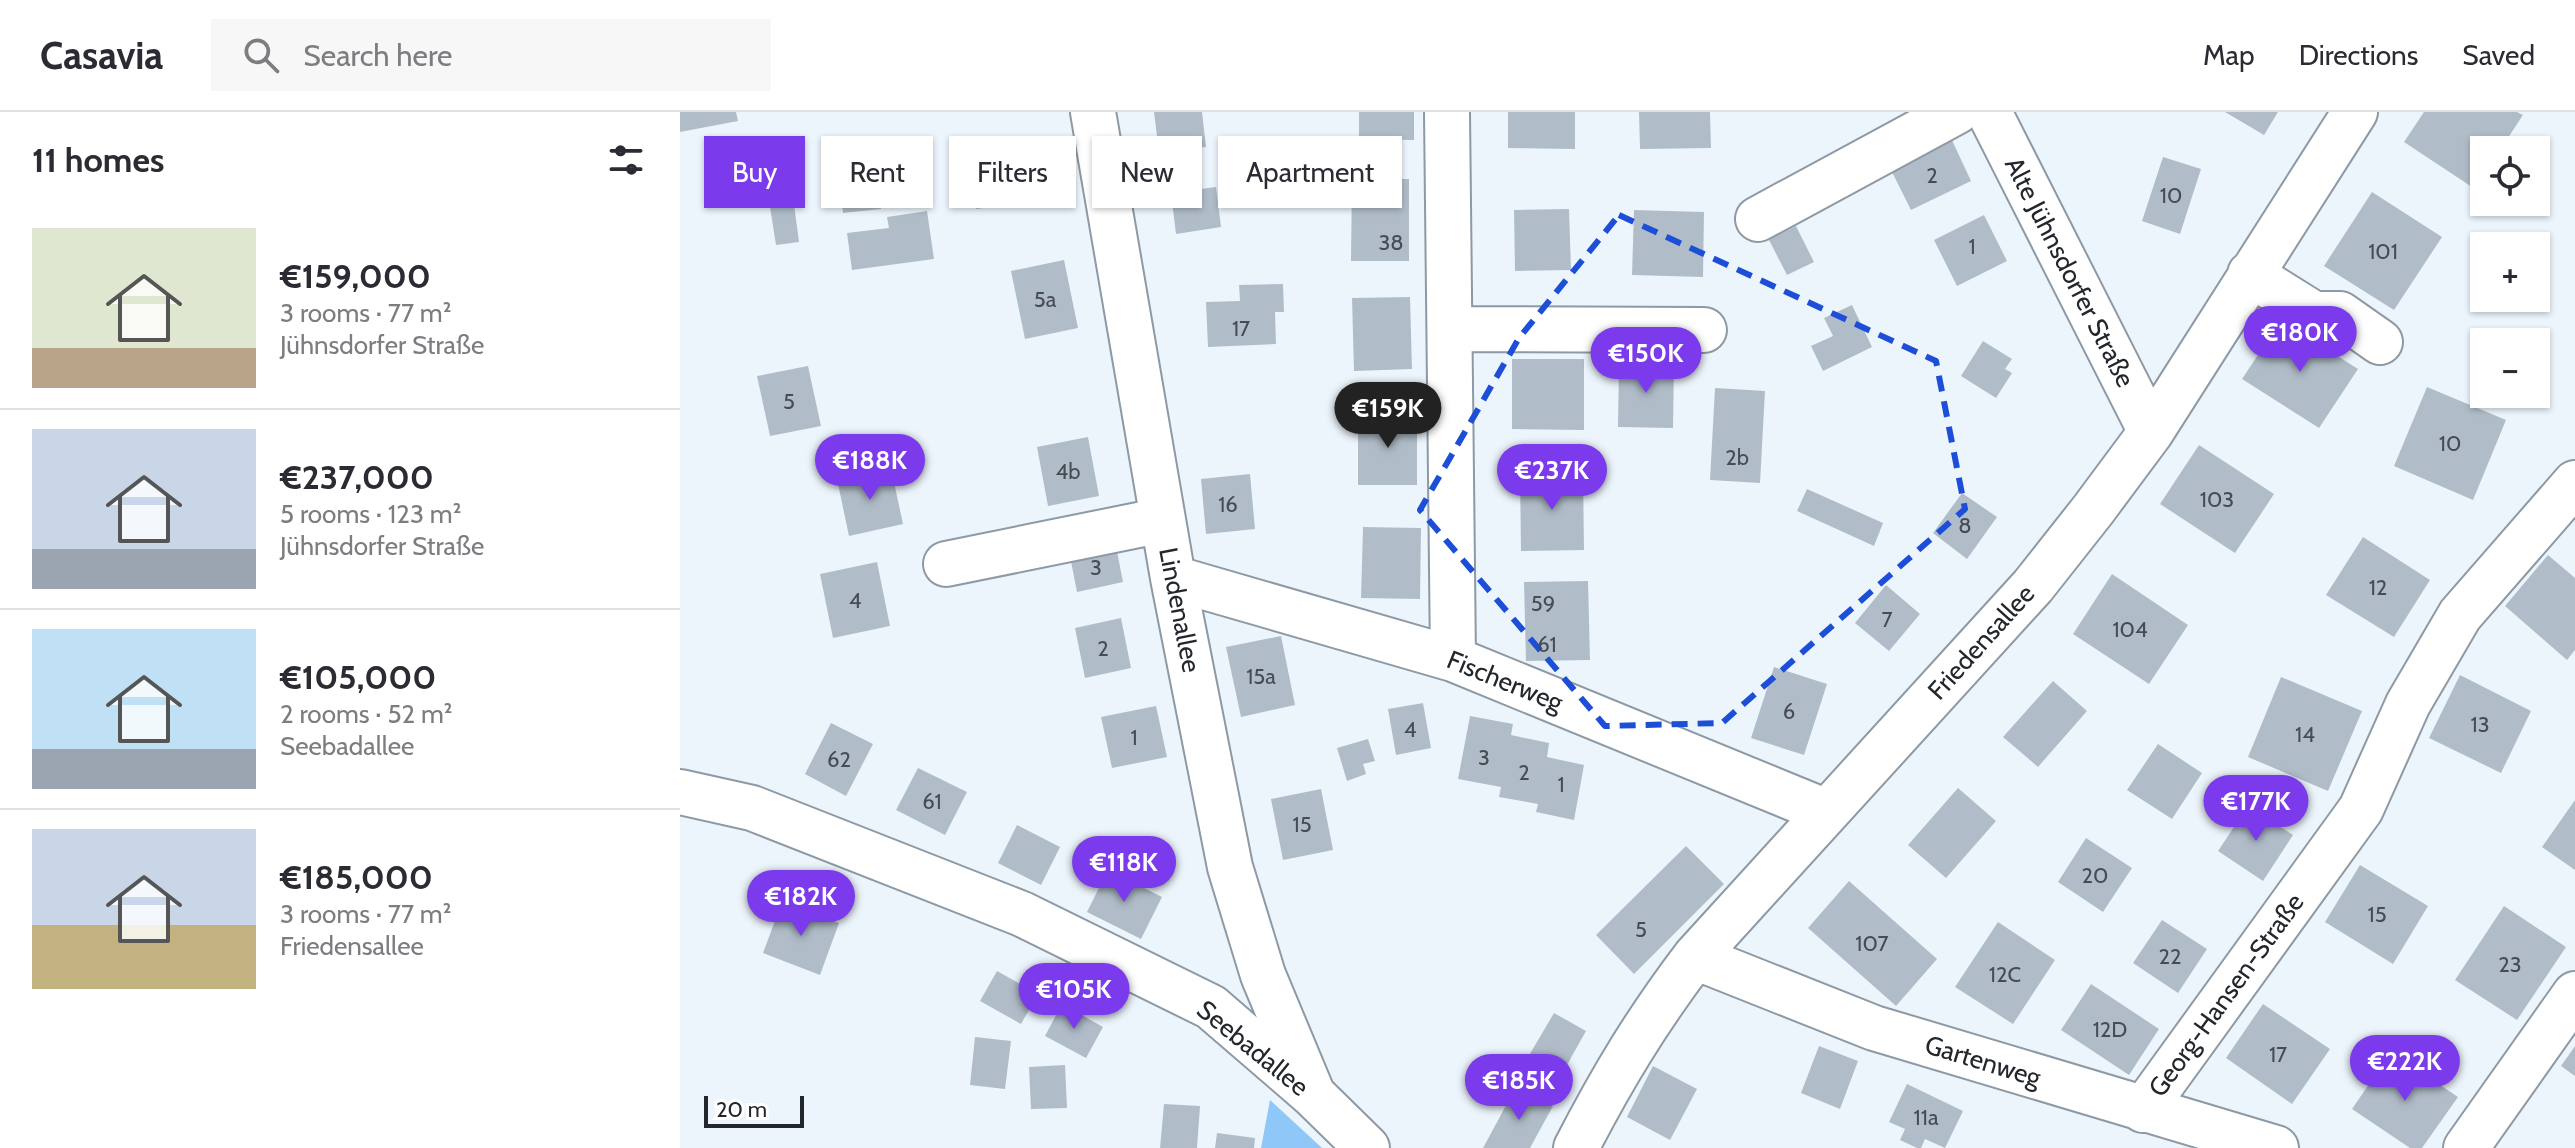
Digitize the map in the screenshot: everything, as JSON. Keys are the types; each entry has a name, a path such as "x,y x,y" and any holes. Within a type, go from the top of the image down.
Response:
{"street":[{"name":"Lindenallee","path":"1093,112 1173,578 1230,867 1263,975 1313,1095"},
{"path":"1447,112 1453,659"},
{"path":"1758,219 1956,112"},
{"name":"Alte Jühnsdorfer Straße","path":"1989,112 2151,432"},
{"name":"Friedensallee","path":"1576,1148 1627,1054 1652,1014 1695,957 2033,586 2093,510 2151,432 2355,112"},
{"path":"2250,274 2314,314 2340,314 2380,342"},
{"path":"1450,329 1704,330"},
{"name":"Georg-Hansen-Straße","path":"2143,1110 2361,809 2408,704 2460,615 2575,483"},
{"path":"946,564 1163,520"},
{"name":"Fischerweg","path":"1173,578 1453,659 1827,812"},
{"name":"Seebadallee","path":"680,792 752,808 1022,914 1211,1007 1313,1095 1367,1148"},
{"name":"Gartenweg","path":"1695,957 1874,1028 2276,1148"},
{"path":"2466,1148 2575,994"}],"highlighted area":[{"path":"1619,215 1936,361 1965,509 1722,723 1605,726 1420,510 1519,338"}],"shaded area":[{"path":"1270,1100 1322,1148 1261,1148"}],"building":[{"path":"680,112 736,112 738,121 680,132"},
{"path":"1154,112 1202,112 1206,147 1202,147 1202,136 1157,136"},
{"path":"1359,112 1414,112 1414,140 1402,140 1402,136 1359,136"},
{"path":"1508,112 1575,112 1575,149 1508,148"},
{"path":"1639,112 1710,112 1711,148 1640,149"},
{"path":"2225,112 2278,112 2264,135"},
{"path":"2424,112 2517,112 2523,115 2509,136 2470,136 2470,186 2404,142"},
{"path":"1951,138 1971,181 1911,210 1890,168"},
{"path":"2163,157 2201,169 2180,234 2142,221"},
{"path":"1402,179 1409,179 1409,261 1351,261 1352,208 1402,208"},
{"path":"1216,187 1221,227 1176,234 1173,208 1202,208 1202,189"},
{"path":"2372,192 2442,237 2394,310 2324,266"},
{"path":"770,208 795,208 799,242 776,245"},
{"path":"842,208 881,208 881,209 843,213"},
{"path":"1569,209 1571,270 1515,271 1514,210"},
{"path":"1634,210 1704,212 1703,277 1632,275"},
{"path":"927,211 934,259 852,270 847,233 889,228 887,217"},
{"path":"1984,215 2007,261 1957,286 1934,240"},
{"path":"1796,226 1814,262 1787,275 1769,240"},
{"path":"1064,260 1078,328 1025,339 1011,271"},
{"path":"1283,284 1284,312 1275,312 1276,344 1208,347 1206,302 1240,301 1239,285"},
{"path":"1410,297 1412,369 1354,371 1352,298"},
{"path":"1852,305 1872,347 1823,371 1811,346 1833,336 1824,318"},
{"path":"2281,320 2358,369 2319,428 2242,379"},
{"path":"1983,341 2012,359 2005,369 2012,373 1996,398 1961,376"},
{"path":"1512,359 1584,359 1584,430 1512,429"},
{"path":"1619,362 1674,363 1673,428 1618,427"},
{"path":"808,366 821,426 770,436 757,376"},
{"path":"2427,387 2470,405 2470,408 2506,420 2473,500 2394,466"},
{"path":"1715,388 1765,391 1760,483 1710,480"},
{"path":"1358,414 1417,414 1417,485 1358,485"},
{"path":"1088,437 1099,496 1048,506 1037,447"},
{"path":"2199,445 2274,494 2235,553 2160,504"},
{"path":"891,468 903,524 849,536 837,479"},
{"path":"1250,474 1255,529 1206,534 1201,479"},
{"path":"1583,474 1584,550 1521,551 1520,475"},
{"path":"1807,489 1883,523 1874,546 1797,511"},
{"path":"1962,493 1997,517 1967,559 1933,533"},
{"path":"1363,527 1421,528 1420,599 1361,598"},
{"path":"2363,537 2430,580 2394,637 2326,595"},
{"path":"1115,541 1123,582 1077,592 1069,551"},
{"path":"2548,555 2575,578 2575,650 2567,660 2505,606"},
{"path":"877,562 890,626 833,638 820,574"},
{"path":"2112,574 2188,625 2149,684 2073,634"},
{"path":"1588,581 1590,660 1526,661 1524,582"},
{"path":"1886,585 1920,614 1889,651 1855,623"},
{"path":"1121,618 1131,668 1085,678 1075,628"},
{"path":"1281,636 1295,705 1241,717 1226,647"},
{"path":"1774,667 1827,684 1804,755 1751,738"},
{"path":"2460,675 2531,711 2501,773 2429,738"},
{"path":"2281,677 2362,711 2328,791 2248,757"},
{"path":"2053,681 2087,711 2038,767 2003,737"},
{"path":"1423,703 1431,748 1396,755 1388,709"},
{"path":"1156,706 1167,757 1112,768 1101,717"},
{"path":"1470,716 1513,724 1511,735 1549,743 1547,757 1584,765 1574,820 1536,812 1538,804 1499,797 1501,787 1458,779"},
{"path":"831,723 873,744 846,796 805,774"},
{"path":"1368,739 1375,761 1363,764 1366,774 1347,781 1337,748"},
{"path":"2158,744 2202,773 2172,819 2127,790"},
{"path":"918,768 967,792 945,835 896,810"},
{"path":"1958,788 1996,821 1946,878 1908,845"},
{"path":"1321,789 1333,850 1283,860 1271,799"},
{"path":"2575,800 2575,870 2542,847"},
{"path":"2248,806 2293,835 2263,881 2218,851"},
{"path":"1017,825 1060,847 1041,885 998,863"},
{"path":"2086,838 2132,868 2103,912 2058,882"},
{"path":"1686,846 1724,884 1634,974 1596,935"},
{"path":"2360,865 2428,906 2393,964 2325,922"},
{"path":"1108,870 1162,897 1141,939 1087,912"},
{"path":"1849,881 1937,959 1896,1006 1808,928"},
{"path":"782,902 839,923 820,975 763,953"},
{"path":"2504,906 2566,947 2517,1020 2455,980"},
{"path":"2162,920 2207,949 2178,993 2133,963"},
{"path":"1998,922 2055,960 2013,1024 1955,987"},
{"path":"997,971 1038,994 1021,1024 980,1001"},
{"path":"2091,984 2159,1029 2129,1075 2061,1030"},
{"path":"1062,1004 1103,1027 1086,1058 1045,1036"},
{"path":"2263,1004 2330,1049 2292,1104 2226,1058"},
{"path":"1554,1013 1586,1031 1554,1088 1521,1069"},
{"path":"975,1037 1011,1041 1005,1089 970,1085"},
{"path":"1819,1046 1858,1061 1840,1109 1801,1093"},
{"path":"2575,1046 2575,1076 2561,1066"},
{"path":"2391,1052 2458,1097 2422,1148 2410,1148 2352,1109"},
{"path":"1065,1065 1067,1108 1031,1109 1029,1067"},
{"path":"1653,1066 1697,1089 1670,1140 1627,1117"},
{"path":"1907,1084 1963,1111 1945,1148 1925,1139 1921,1148 1917,1148 1900,1140 1905,1129 1889,1122"},
{"path":"1516,1087 1553,1106 1530,1148 1483,1148"},
{"path":"1164,1104 1200,1106 1197,1148 1160,1148"},
{"path":"1217,1133 1255,1138 1254,1148 1215,1148"}]}
